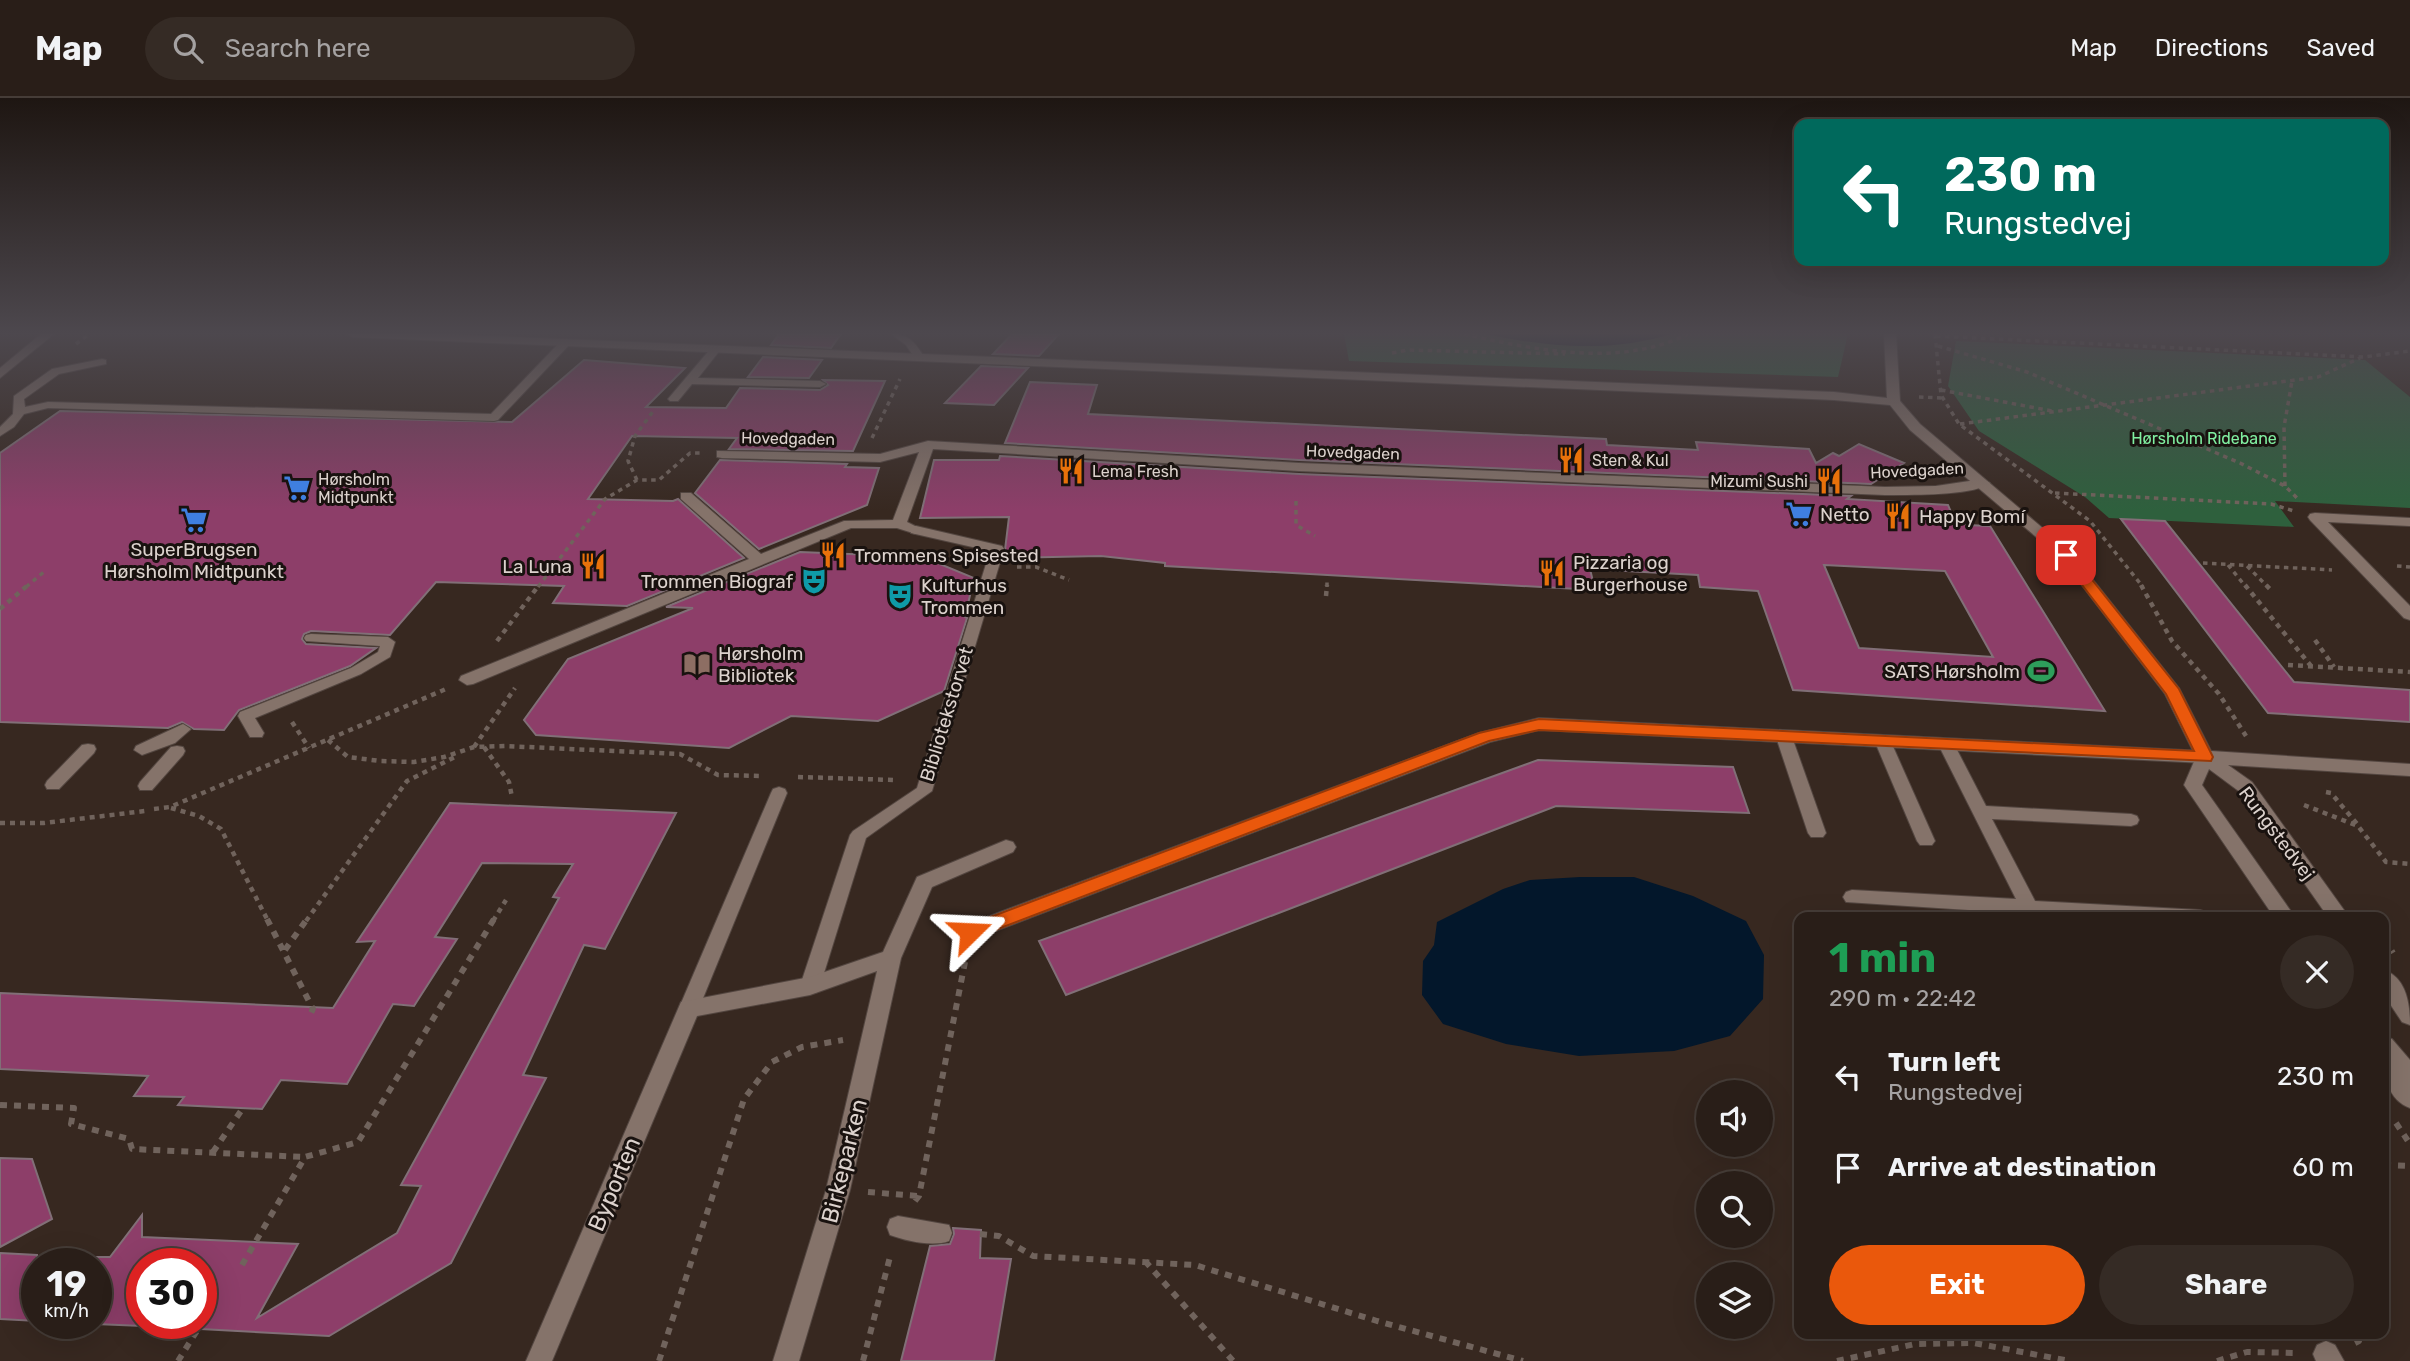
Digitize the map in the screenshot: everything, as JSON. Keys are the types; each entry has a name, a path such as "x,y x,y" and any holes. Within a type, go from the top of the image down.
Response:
{"street":[{"path":"1763,393 1894,402 1893,393"},
{"name":"Rungstedvej","path":"1894,402 1915,427 2066,555 2173,692 2205,757 2246,787 2335,912"},
{"path":"899,524 928,445"},
{"name":"Hovedgaden","path":"722,454 880,458 928,445 1313,468 1885,491 1936,490 1983,483"},
{"path":"686,496 761,561"},
{"path":"2315,517 2410,522"},
{"path":"2315,517 2410,615"},
{"path":"467,680 849,524 899,524 916,530"},
{"path":"970,932 1485,737 1539,724 2205,757 2410,770"},
{"name":"Rungstedvej","path":"2205,757 2193,785 2282,912"},
{"path":"689,1008 810,986 891,958 925,882 1006,847"},
{"name":"Birkeparken","path":"786,1361 838,1190 891,958"},
{"path":"2389,986 2410,1016"},
{"name":"Byporten","path":"540,1361 689,1008"},
{"path":"2389,1052 2410,1076"},
{"path":"2389,1067 2410,1098"}],"lane":[{"path":"0,432 16,421 20,411 18,398 25,393"},
{"path":"20,411 48,405 494,418 518,393"},
{"path":"674,400 679,393"},
{"path":"916,530 997,549 990,566"},
{"name":"Bibliotekstorvet","path":"810,986 859,835 923,791 990,566"},
{"path":"256,733 246,716 356,671 385,654 388,642 311,638"},
{"path":"142,750 169,739 183,729"},
{"path":"1784,737 1817,833"},
{"path":"1882,742 1926,841"},
{"path":"1946,744 2029,907"},
{"path":"54,785 88,749"},
{"path":"146,786 177,751"},
{"path":"689,1008 780,782"},
{"path":"1981,812 2131,820"},
{"path":"1852,897 2114,912"},
{"path":"898,1227 941,1233"}],"path":[{"path":"863,457 897,393"},
{"path":"1941,393 1945,407 1959,424 2090,521 2148,594 2172,642 2223,701"},
{"path":"1955,393 2059,413"},
{"path":"2074,393 2239,463 2285,486 2315,517"},
{"path":"1959,424 2202,393"},
{"path":"2285,486 2284,427 2290,393"},
{"path":"637,480 628,461 635,436 662,399 674,400"},
{"path":"0,823 44,823 170,807 467,680 605,499 637,480 659,480 690,453 722,454"},
{"path":"2055,493 2271,505 2315,517"},
{"path":"1296,500 1296,525 1315,536"},
{"path":"2203,563 2368,572"},
{"path":"2227,564 2311,666"},
{"path":"2246,565 2271,590"},
{"path":"990,566 1036,567 1069,580"},
{"path":"0,609 45,571"},
{"path":"1326,596 1327,579"},
{"path":"2315,640 2334,667"},
{"path":"285,950 407,781 474,747 541,649"},
{"path":"2288,665 2410,672"},
{"path":"289,718 309,748"},
{"path":"328,740 348,757 380,761 434,759 474,747 505,746 680,754 718,775 780,782 927,781"},
{"path":"484,747 509,782 512,797"},
{"path":"2318,791 2331,793 2386,862 2410,864"},
{"path":"2304,805 2358,826"},
{"path":"170,807 199,816 221,829 313,1009 309,1017"},
{"path":"0,1105 74,1108 71,1124 129,1139 132,1149 305,1157 358,1142 506,900"},
{"path":"863,1361 898,1227 919,1196 970,932"},
{"path":"659,1361 744,1099 772,1062 802,1047 875,1035"},
{"path":"212,1153 243,1108"},
{"path":"243,1265 305,1157"},
{"path":"2389,1165 2410,1166"},
{"path":"838,1190 919,1196"},
{"path":"981,1234 999,1236 1033,1256 1195,1265 1377,1321 1523,1361"},
{"path":"1144,1261 1233,1361"},
{"path":"178,1361 192,1339"},
{"path":"2217,1361 2247,1352 2329,1358 2360,1339"},
{"path":"1837,1361 1915,1344 1974,1343 2070,1361"}],"green space":[{"name":"Hørsholm Ridebane","path":"1953,393 2405,393 2410,397 2410,508 2275,501 2294,527 2109,518 2085,497 1979,431"}],"water":[{"path":"1634,877 1693,896 1746,921 1764,955 1763,999 1730,1036 1674,1051 1579,1056 1506,1044 1443,1024 1422,995 1423,961 1434,945 1437,922 1503,889 1530,880"}],"building":[{"path":"546,393 660,393 646,407 726,408 737,393 880,393 853,451 729,449 737,438 632,436 588,499 678,499 744,558 627,606 553,603 564,586 436,582 390,635 311,631 304,634 302,639 306,644 376,648 350,666 239,710 224,730 194,729 182,722 168,728 0,722 0,453 60,411 512,422"},
{"path":"955,393 1005,393 994,405 945,403"},
{"path":"1026,393 1095,393 1088,414 1606,439 1607,445 1698,450 1696,442 1809,449 1816,463 1833,453 1839,456 1859,444 1904,463 1871,484 1299,460 1005,443"},
{"path":"1000,456 1299,474 1851,496 1847,499 1948,505 1951,512 1958,512 1966,525 1990,526 2105,711 1793,690 1758,591 1700,587 1698,575 1590,569 1595,590 1165,566 1165,563 1101,556 1004,558 1009,517 920,518 934,460 999,460","holes":["1824,565 1945,571 1993,657 1859,648"]},
{"path":"720,460 847,464 845,467 879,468 867,505 759,549 695,493"},
{"path":"2121,519 2165,521 2294,682 2410,690 2410,722 2268,713"},
{"path":"800,552 923,557 974,578 965,617 967,618 944,691 878,721 791,716 729,748 536,735 524,720 568,659 693,608 666,607"},
{"path":"1538,760 1733,767 1749,813 1556,806 1066,995 1039,941"},
{"path":"450,803 676,813 605,949 584,945 523,1075 546,1078 451,1263 329,1336 217,1330 217,1248 126,1248 126,1325 112,1325 112,1254 142,1215 142,1237 298,1244 257,1318 397,1233 421,1186 401,1185 559,898 553,897 573,864 482,863 435,937 457,939 414,1006 393,1004 347,1084 281,1080 262,1109 178,1105 184,1097 134,1096 148,1076 0,1069 0,993 333,1008 375,941 357,942"},
{"path":"0,1158 32,1159 52,1219 0,1247"},
{"path":"953,1228 981,1230 980,1258 1011,1259 994,1361 901,1361 930,1246 950,1244"},
{"path":"0,1253 21,1254 21,1320 0,1319"}],"place":[{"name":"Sten & Kul","path":"1571,460"},
{"name":"Lema Fresh","path":"1071,471"},
{"name":"Mizumi Sushi","path":"1829,481"},
{"name":"Hørsholm Midtpunkt","path":"297,488"},
{"name":"Netto","path":"1799,514"},
{"name":"Happy Bomí","path":"1898,516"},
{"name":"SuperBrugsen Hørsholm Midtpunkt","path":"194,520"},
{"name":"Trommens Spisested","path":"833,555"},
{"name":"La Luna","path":"593,566"},
{"name":"Pizzaria og Burgerhouse","path":"1552,573"},
{"name":"Trommen Biograf","path":"814,581"},
{"name":"Kulturhus Trommen","path":"900,596"},
{"name":"Hørsholm Bibliotek","path":"697,664"},
{"name":"SATS Hørsholm","path":"2041,671"}],"route":[{"path":"970,932 1485,737 1539,724 2205,757 2173,692 2066,555"}]}
